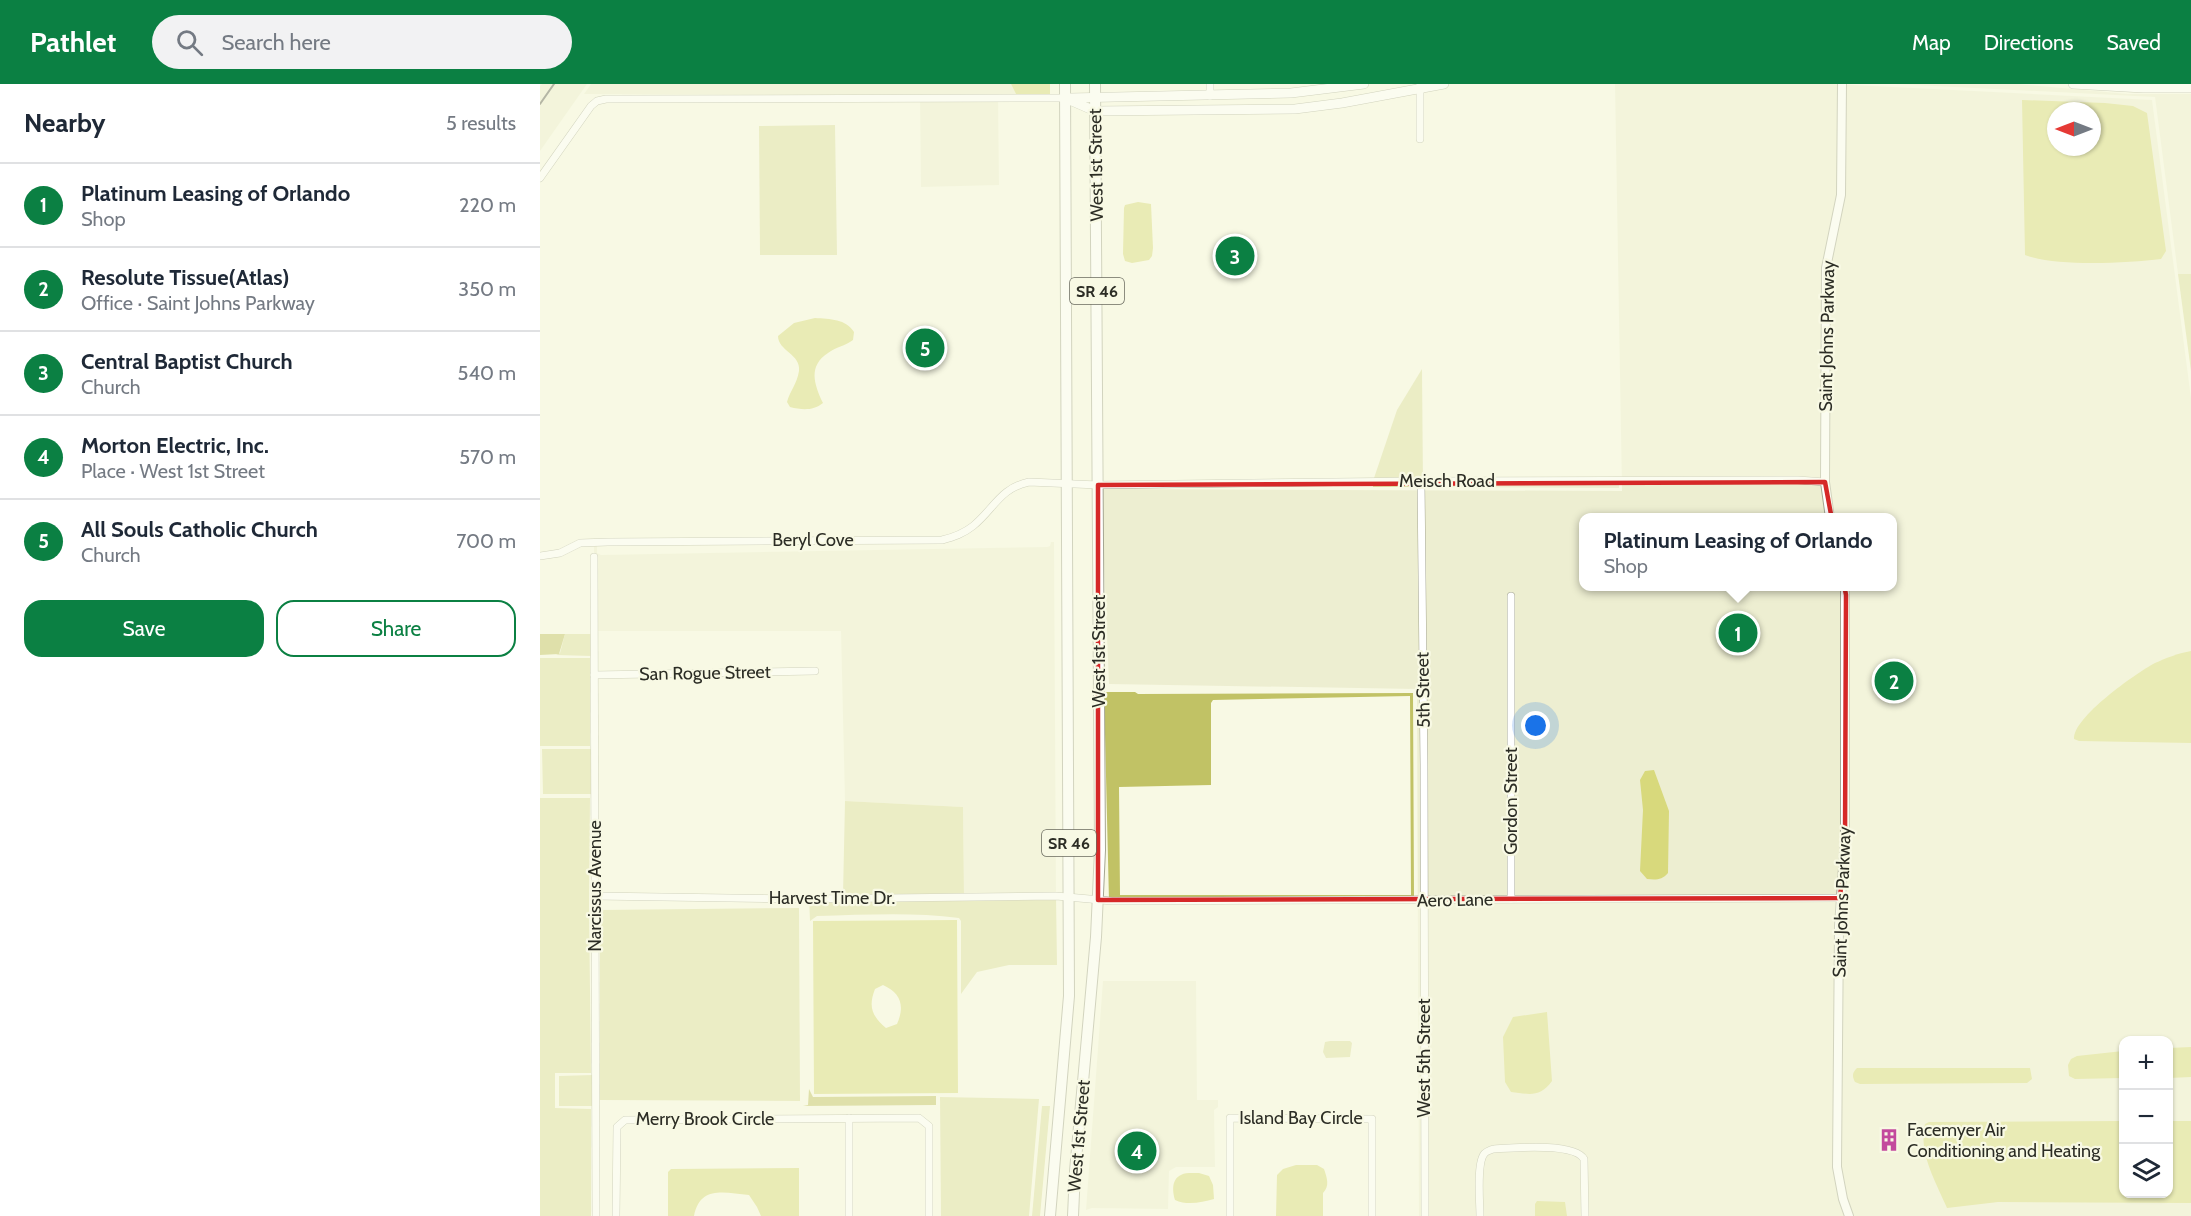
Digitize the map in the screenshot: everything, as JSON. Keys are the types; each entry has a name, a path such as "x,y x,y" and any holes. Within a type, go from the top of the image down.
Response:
{"main road":[{"name":"West 1st Street","path":"1050,1216 1068,1019 1070,897 1065,84"},
{"name":"West 1st Street","path":"1072,1216 1098,900 1100,782 1095,84"},
{"path":"1065,98 1291,93 1364,84"},
{"path":"1065,98 1095,111 1295,109 1420,86 1444,84"},
{"path":"2073,84 2191,88"}],"street":[{"path":"1210,84 1210,96"},
{"name":"Saint Johns Parkway","path":"1829,513 1825,482 1826,268 1841,195 1842,84"},
{"path":"1420,86 1420,139"},
{"path":"540,178 591,106 597,101 606,99 1065,98"},
{"name":"Meisch Road","path":"1068,483 1098,485 1421,481 1798,480 1825,482"},
{"name":"5th Street","path":"1421,481 1424,900"},
{"name":"Beryl Cove","path":"540,556 560,553 580,543 942,540 960,535 973,526 1005,491 1019,484 1068,483"},
{"name":"Narcissus Avenue","path":"594,557 596,1216"},
{"name":"Saint Johns Parkway","path":"1845,591 1845,840 1840,898 1838,1167 1843,1199 1849,1216"},
{"name":"Gordon Street","path":"1511,596 1511,899"},
{"name":"San Rogue Street","path":"594,675 815,671"},
{"name":"Harvest Time Dr.","path":"595,896 802,899 1070,897"},
{"name":"Aero Lane","path":"1070,897 1098,900 1333,901 1840,898"},
{"name":"West 5th Street","path":"1424,900 1425,1216"},
{"path":"849,1118 849,1216"},
{"name":"Merry Brook Circle","path":"616,1216 616,1127 625,1120 849,1118 919,1118 929,1126 929,1216"},
{"name":"Island Bay Circle","path":"1230,1216 1230,1118 1372,1119 1372,1216"},
{"path":"1480,1216 1479,1173 1481,1159 1485,1152 1494,1149 1557,1148 1577,1152 1584,1159 1585,1216"}],"highlighted area":[{"path":"1825,482 1846,595 1845,840 1840,898 1098,900 1098,485"}],"shaded area":[{"path":"542,84 587,84 540,151 540,86"},
{"path":"591,84 1011,84 1016,94 998,95 999,185 921,187 920,95 584,94"},
{"path":"1011,84 1050,84 1050,94 1016,94"},
{"path":"1615,84 1833,84 2152,100 2191,398 2191,1216 1419,1216 1417,689 1109,684 1101,489 1622,491"},
{"path":"1895,84 2017,84 2128,94 2191,94 2191,274 2178,274 2155,97"},
{"path":"2022,100 2077,102 2047,102 2047,156 2101,156 2101,103 2133,106 2147,113 2166,251 2161,259 2073,263 2038,259 2025,255"},
{"path":"1138,202 1151,204 1153,248 1149,260 1132,263 1125,261 1123,254 1124,208 1125,205"},
{"path":"815,318 837,320 847,324 854,332 853,340 822,358 815,370 815,382 823,403 807,409 790,407 787,402 798,376 799,365 779,341 778,336 794,323"},
{"path":"1423,481 1619,481 1619,488 1423,487"},
{"path":"597,540 597,553 601,555 1047,547 1054,542 1056,896 964,896 963,807 845,801 841,631 594,631 594,541"},
{"path":"540,634 565,634 559,654 540,655"},
{"path":"2191,651 2191,743 2079,741 2074,739 2076,730 2083,720 2120,686 2155,663"},
{"path":"1104,692 1135,692 1138,694 1413,693 1414,898 1109,901","holes":["1410,696 1411,895 1120,895 1119,787 1211,785 1211,703 1213,700"]},
{"path":"1654,770 1669,811 1668,873 1661,878 1647,879 1640,871 1643,810 1640,780 1645,771"},
{"path":"957,920 958,1093 814,1094 813,921","holes":["883,985 889,988 900,1001 901,1011 897,1024 886,1028 877,1019 872,1001 875,989"]},
{"path":"1103,981 1196,981 1197,1100 1218,1100 1218,1107 1214,1110 1215,1167 1176,1167 1169,1171 1168,1209 1092,1208 1086,1210"},
{"path":"1547,1012 1552,1081 1543,1090 1534,1094 1511,1092 1505,1082 1503,1037 1513,1017"},
{"path":"2191,1047 2191,1077 2173,1078 2173,1048"},
{"path":"2119,1051 2119,1078 2075,1079 2069,1076 2068,1065 2071,1059 2077,1056"},
{"path":"1857,1068 2030,1068 2032,1079 2027,1083 1860,1084 1855,1082 1853,1076"},
{"path":"809,1089 813,1097 936,1096 936,1105 803,1106 808,1105"},
{"path":"2119,1121 2119,1198 2173,1198 2173,1121 2191,1121 2191,1203 1998,1202 1947,1208 1926,1156 1923,1135 1925,1124 1929,1122"},
{"path":"1296,1165 1317,1165 1324,1169 1327,1188 1323,1193 1323,1216 1276,1216 1277,1175 1283,1169"},
{"path":"799,1168 799,1216 761,1216 749,1195 715,1193 702,1199 694,1216 668,1216 668,1172 671,1169"},
{"path":"1189,1173 1209,1176 1213,1185 1214,1199 1190,1203 1175,1200 1173,1186 1176,1178"},
{"path":"1537,1201 1565,1202 1567,1216 1535,1216"}],"green space":[{"path":"835,125 837,255 760,255 759,126"},
{"path":"2178,274 2191,274 2191,371"},
{"path":"1422,369 1423,487 1373,487 1397,410"},
{"path":"565,634 592,634 594,794 543,794 542,749 592,749 592,656 556,655 560,653"},
{"path":"540,658 590,658 590,746 540,746"},
{"path":"540,798 590,798 591,1073 555,1073 555,1108 591,1109 591,1216 540,1216"},
{"path":"845,801 963,807 964,896 1056,896 1057,965 1009,965 977,972 961,994 961,921 959,918 924,915 817,916 810,921 809,896 843,895"},
{"path":"799,908 800,1101 600,1100 600,910"},
{"path":"1350,1041 1352,1043 1350,1057 1326,1058 1323,1052 1325,1042"},
{"path":"593,1075 593,1106 559,1106 559,1076"},
{"path":"940,1097 1039,1099 1029,1216 941,1216"},
{"path":"1042,1106 1050,1106 1040,1216 1032,1216"}],"railway":[{"path":"540,104 554,84"}],"place":[{"name":"Central Baptist Church","path":"1235,256"},
{"name":"All Souls Catholic Church","path":"925,348"},
{"name":"Platinum Leasing of Orlando","path":"1738,633"},
{"name":"Resolute Tissue(Atlas)","path":"1894,681"},
{"name":"Facemyer Air Conditioning and Heating","path":"1889,1140"},
{"name":"Morton Electric, Inc.","path":"1137,1151"}]}
